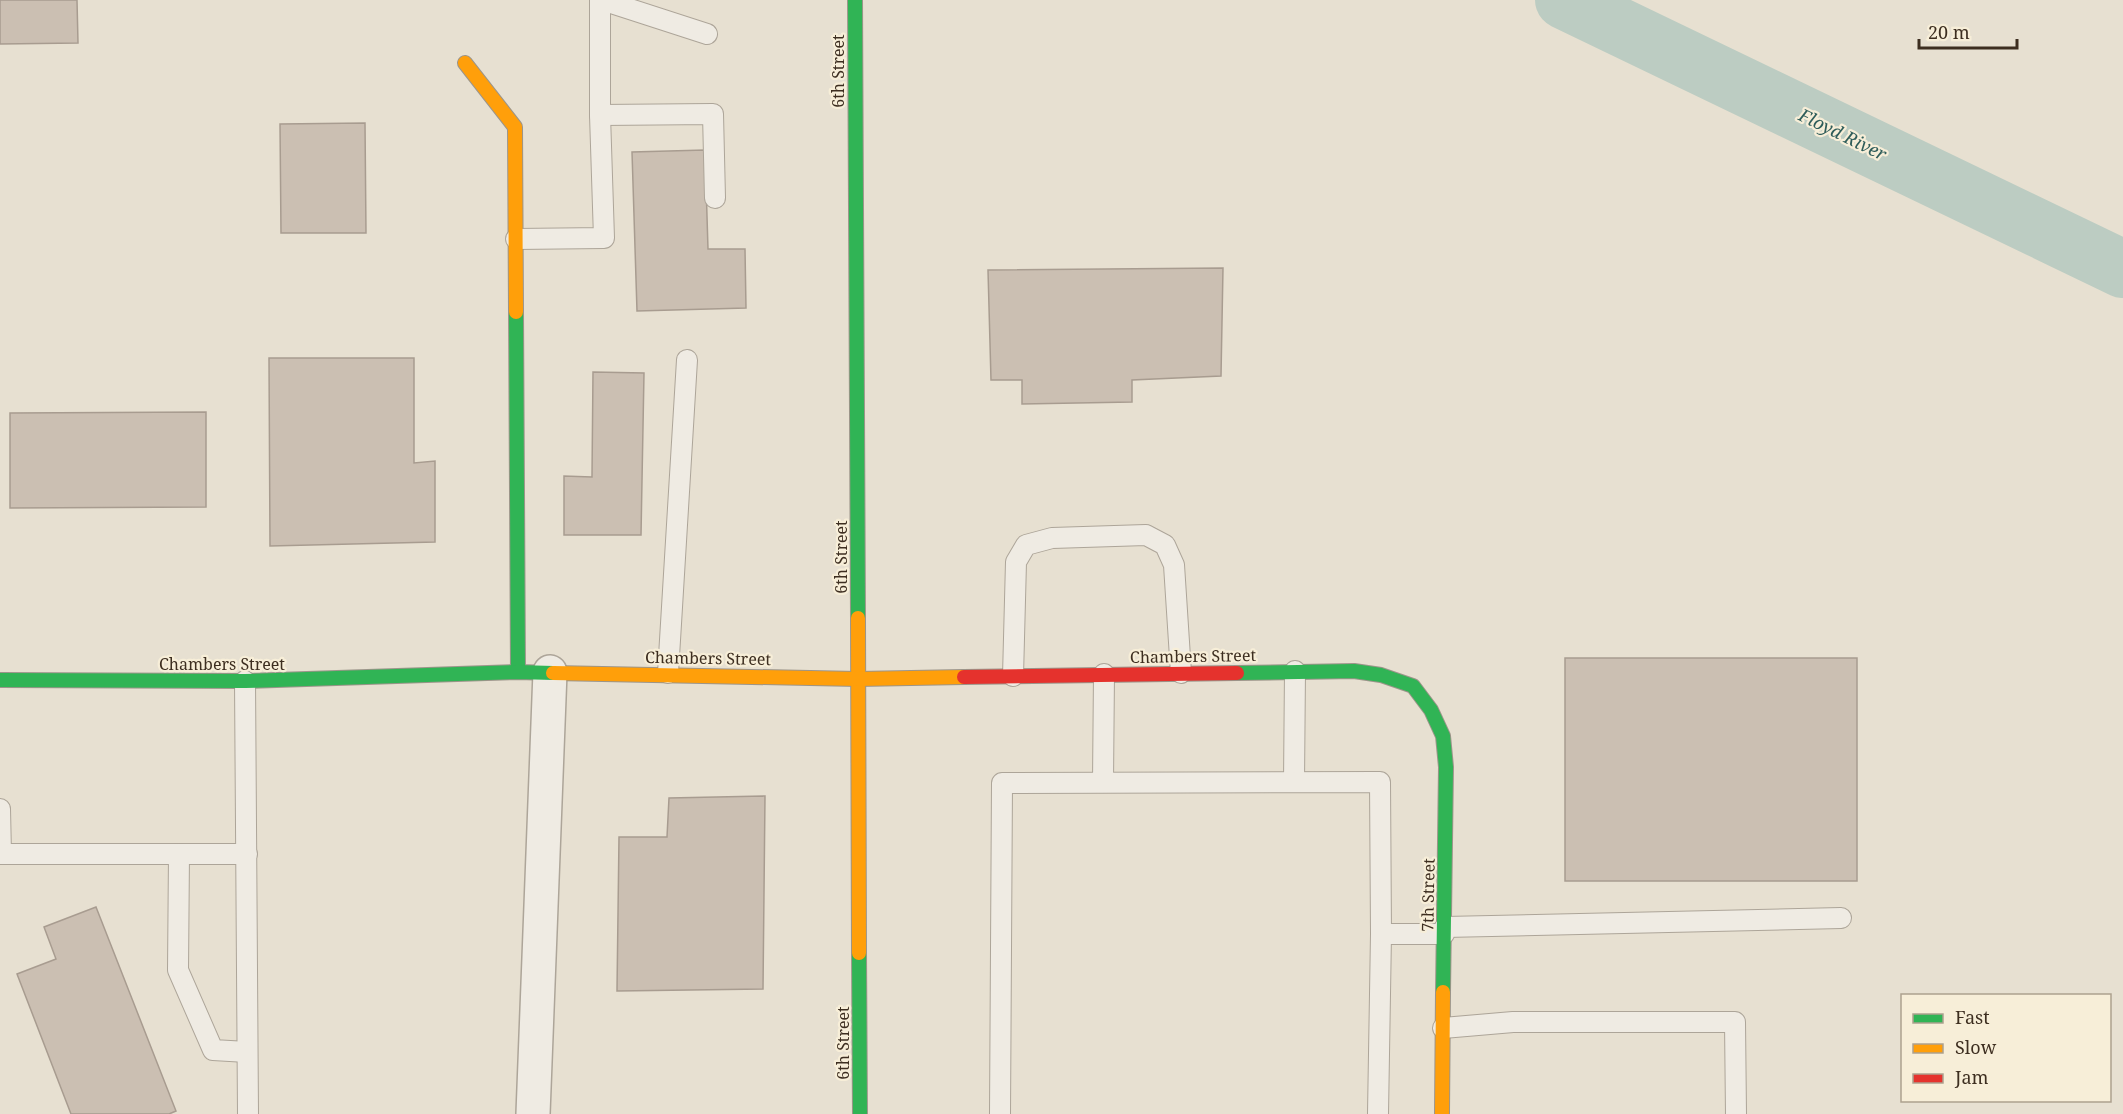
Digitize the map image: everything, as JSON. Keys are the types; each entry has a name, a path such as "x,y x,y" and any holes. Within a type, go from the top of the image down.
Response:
{"street":[{"name":"6th Street","path":"855,0 860,1114"},
{"path":"465,63 515,127 518,672"},
{"name":"Chambers Street","path":"0,680 245,681 518,672 668,673 858,679 1354,670 1381,675 1413,686"},
{"path":"533,1114 550,672"},
{"name":"7th Street","path":"1413,686 1431,710 1443,736 1446,767 1442,1114"}],"lane":[{"path":"516,239 604,238 600,115 601,0 707,34"},
{"path":"600,115 713,114 715,198"},
{"path":"668,673 687,360"},
{"path":"1013,676 1016,562 1026,545 1052,538 1146,535 1165,545 1174,565 1181,673"},
{"path":"1294,782 1295,671"},
{"path":"1103,782 1104,674"},
{"path":"245,681 248,1114"},
{"path":"1000,1114 1002,783 1380,782 1381,934 1378,1114"},
{"path":"0,808 1,854 247,854"},
{"path":"179,854 178,970 213,1050 247,1052"},
{"path":"1381,934 1444,930 1842,918"},
{"path":"1443,1028 1513,1023 1735,1023 1736,1114"}],"building":[{"path":"0,0 77,0 78,43 0,44"},
{"path":"365,123 366,233 281,233 280,124"},
{"path":"705,150 708,249 745,249 746,308 637,311 632,152"},
{"path":"1223,268 1221,376 1132,380 1132,402 1022,404 1022,380 991,380 988,270"},
{"path":"269,358 414,358 414,463 435,461 435,542 270,546"},
{"path":"593,372 644,373 641,535 564,535 564,476 592,477"},
{"path":"206,412 206,507 10,508 10,413"},
{"path":"1565,658 1857,658 1857,881 1565,881"},
{"path":"765,796 763,989 617,991 619,837 667,837 669,798"},
{"path":"96,907 176,1111 169,1114 71,1114 17,974 56,959 44,927"}],"waterway":[{"name":"Floyd River","path":"1564,0 2123,269"}],"traffic: fast":[{"path":"855,0 858,618"},
{"path":"516,312 518,672"},
{"path":"1237,673 1354,671 1381,675 1413,686 1431,710 1443,736 1446,767 1443,992"},
{"path":"0,680 245,681 518,672 553,673"},
{"path":"859,953 860,1114"}],"traffic: slow":[{"path":"465,63 515,127 516,312"},
{"path":"858,618 859,953"},
{"path":"553,673 858,679 964,677"},
{"path":"1442,1114 1443,992"}],"traffic: jam":[{"path":"964,677 1237,673"}]}
